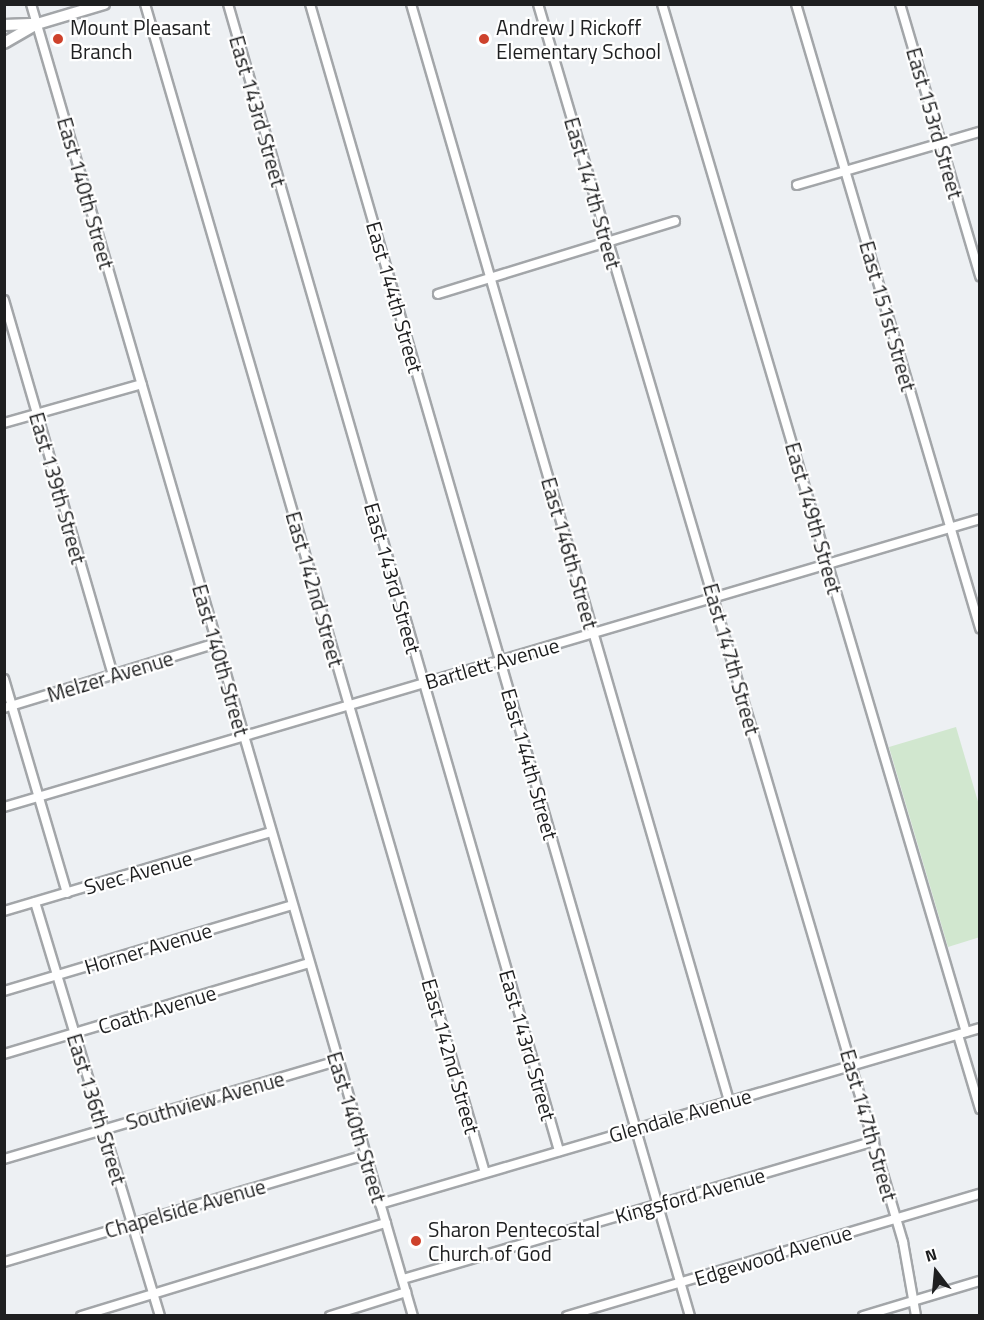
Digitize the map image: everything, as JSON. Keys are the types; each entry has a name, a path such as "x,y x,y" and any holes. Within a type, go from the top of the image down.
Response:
{"main road":[{"path":"4,26 37,24 104,4"},
{"path":"4,43 37,24"}],"street":[{"name":"East 140th Street","path":"31,4 413,1316"},
{"name":"East 142nd Street","path":"145,4 485,1173"},
{"name":"East 143rd Street","path":"228,4 559,1151"},
{"name":"East 144th Street","path":"310,4 690,1316"},
{"name":"East 146th Street","path":"411,4 729,1101"},
{"name":"East 147th Street","path":"538,4 874,1141 896,1218 916,1316"},
{"name":"East 149th Street","path":"663,4 962,1034 980,1109"},
{"name":"East 151st Street","path":"796,4 980,628"},
{"name":"East 153rd Street","path":"900,4 980,276"},
{"path":"797,185 980,132"},
{"path":"438,294 675,221"},
{"name":"East 139th Street","path":"4,300 113,675"},
{"path":"4,423 142,384"},
{"name":"Bartlett Avenue","path":"4,807 980,519"},
{"name":"Melzer Avenue","path":"8,707 216,643"},
{"path":"4,679 8,707 39,796 67,893"},
{"name":"Svec Avenue","path":"4,911 271,832"},
{"name":"East 136th Street","path":"35,902 160,1316"},
{"name":"Horner Avenue","path":"4,991 292,904"},
{"name":"Coath Avenue","path":"4,1054 309,963"},
{"name":"Glendale Avenue","path":"380,1204 980,1028"},
{"name":"Southview Avenue","path":"4,1159 337,1061"},
{"name":"Kingsford Avenue","path":"403,1279 874,1141"},
{"name":"Chapelside Avenue","path":"4,1262 366,1155"},
{"name":"Edgewood Avenue","path":"567,1316 980,1194"},
{"path":"81,1316 386,1223"},
{"path":"863,1316 980,1281"},
{"path":"330,1316 406,1292"}],"green space":[{"path":"956,727 979,805 980,937 948,947 889,747"}],"place":[{"name":"Mount Pleasant Branch","path":"58,39"},
{"name":"Andrew J Rickoff Elementary School","path":"484,39"},
{"name":"Sharon Pentecostal Church of God","path":"416,1241"}]}
